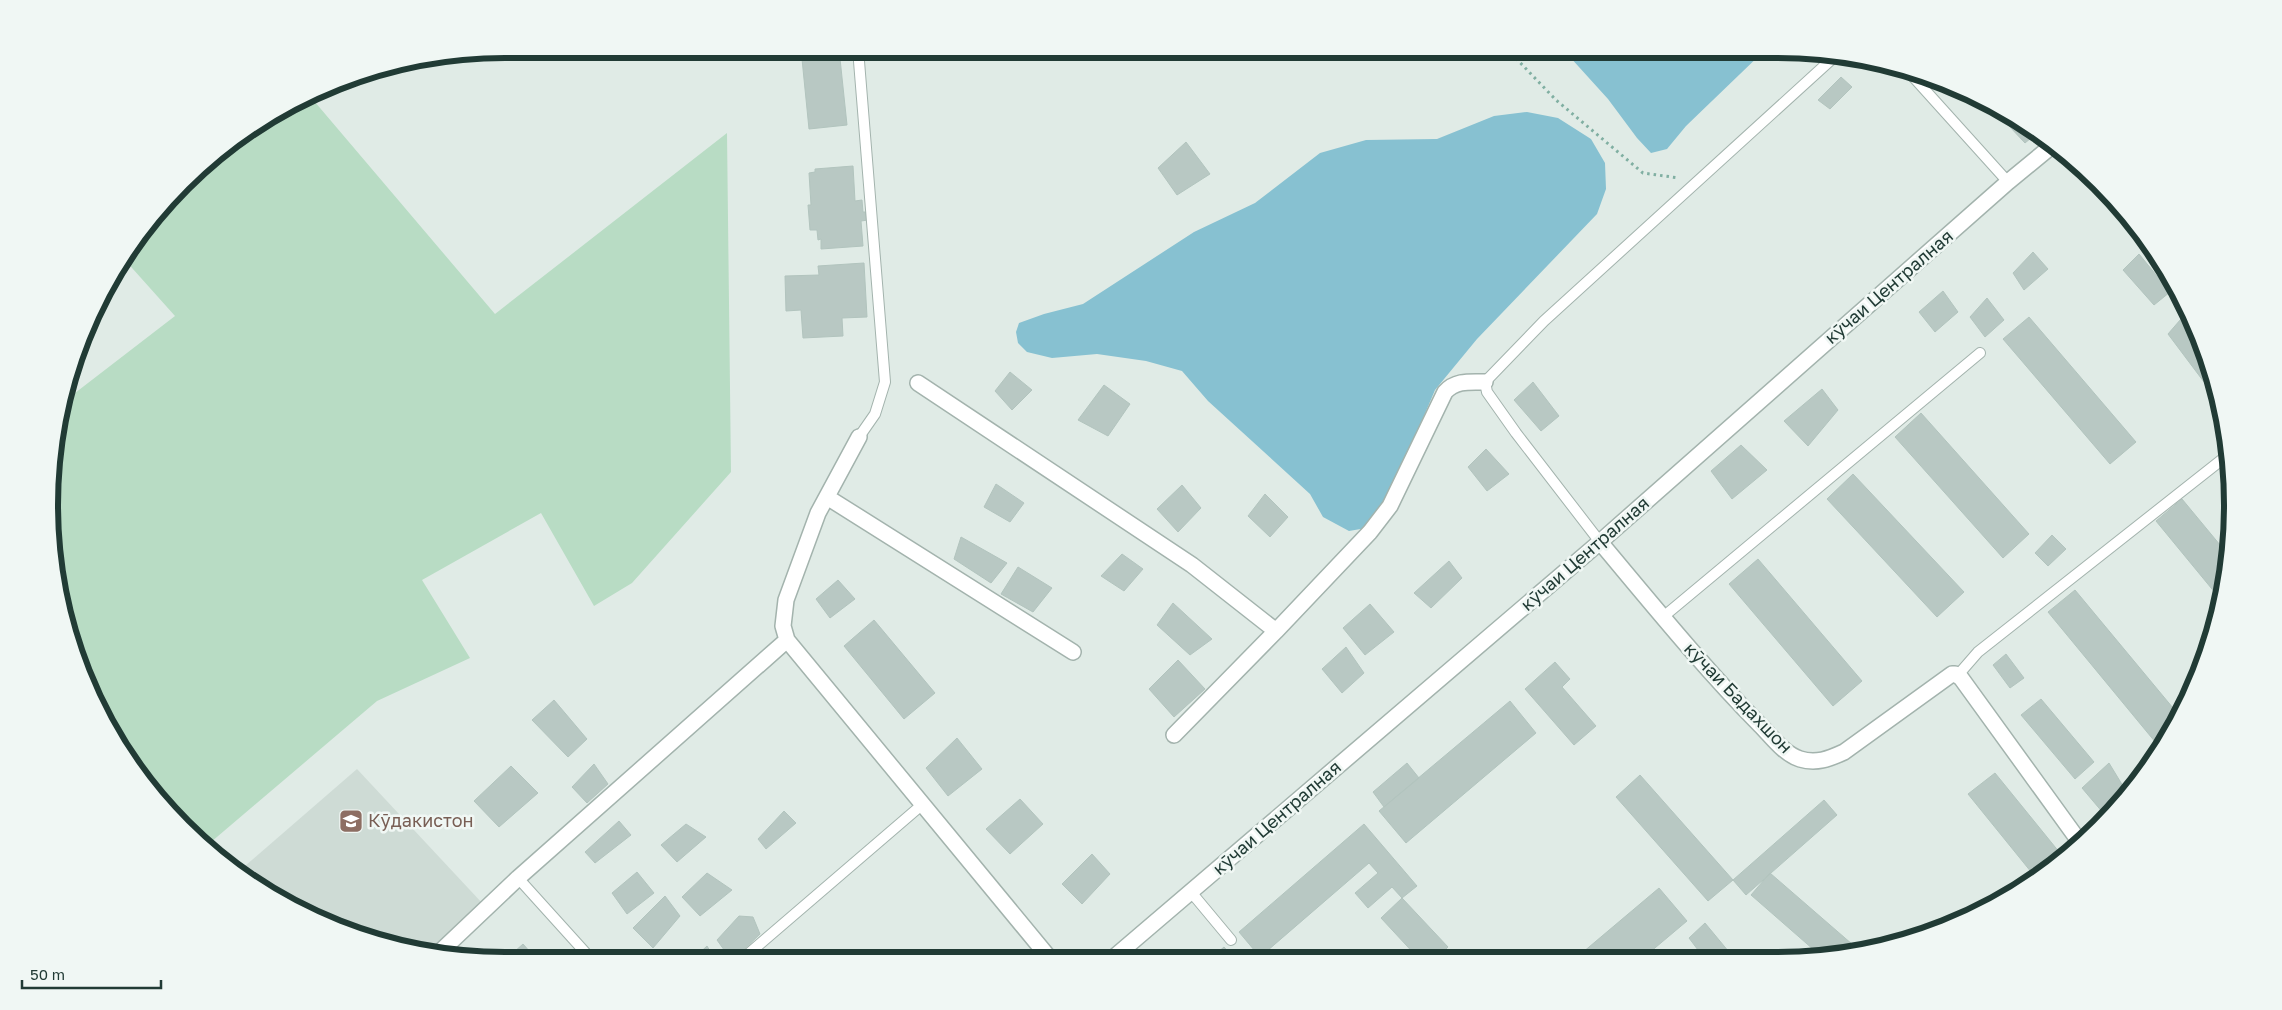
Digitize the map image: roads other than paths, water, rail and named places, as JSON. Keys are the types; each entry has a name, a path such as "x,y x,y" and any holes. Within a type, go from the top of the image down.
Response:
{"street":[{"name":"кӯчаи Централная","path":"1121,952 1600,542 2008,182 2048,149"},
{"path":"1174,735 1370,532 1390,506 1445,392 1457,384 1485,382"},
{"path":"918,383 1192,565 1276,631"},
{"path":"859,436 818,513 786,600 783,626 787,640 1044,952"},
{"path":"827,497 1073,652"},
{"name":"кӯчаи Бадахшон","path":"1600,542 1745,710 1785,750 1798,759 1813,762 1826,760 1844,752 1952,674 1958,675"},
{"path":"444,948 518,878 787,640"},
{"path":"1958,675 2076,837"}],"lane":[{"path":"859,58 885,382 875,414 859,436"},
{"path":"1600,542 1501,413 1487,392 1485,382 1544,321 1830,61"},
{"path":"1914,79 2008,182"},
{"path":"1663,617 1980,353"},
{"path":"1958,675 1978,652 2222,459"},
{"path":"749,952 924,804"},
{"path":"518,878 585,952"},
{"path":"1191,892 1231,940"}],"water":[{"path":"1571,58 1757,58 1686,126 1667,149 1651,153 1637,138 1608,99"},
{"path":"1527,112 1558,118 1591,139 1605,163 1606,189 1597,214 1477,339 1435,390 1384,510 1372,527 1349,531 1323,517 1310,494 1208,401 1182,371 1146,361 1097,354 1052,358 1027,352 1018,343 1016,332 1019,323 1044,314 1083,304 1194,232 1255,203 1320,153 1366,140 1437,139 1494,116"}],"place":[{"name":"Кӯдакистон","path":"351,821"}]}
